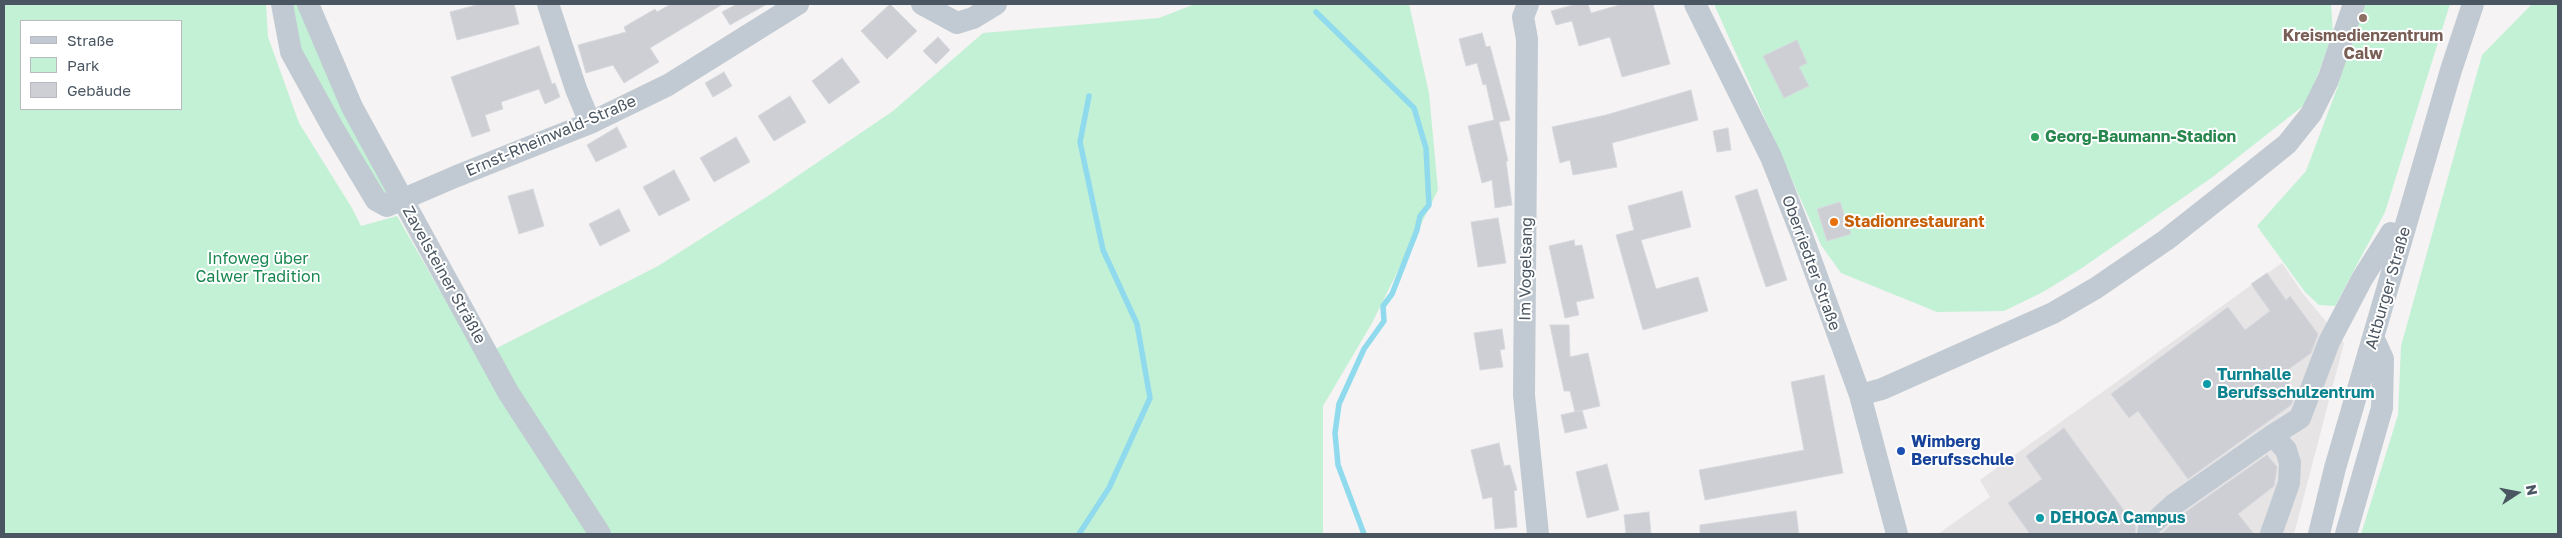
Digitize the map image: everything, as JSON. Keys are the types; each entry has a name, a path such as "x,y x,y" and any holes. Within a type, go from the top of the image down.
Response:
{"street":[{"path":"282,4 291,52 334,130 376,200 387,206 404,201"},
{"name":"Zavelsteiner Sträßle","path":"308,4 352,107 508,392 600,534"},
{"path":"548,4 576,89 590,123"},
{"name":"Ernst-Rheinwald-Straße","path":"404,201 457,176 590,123 668,85 798,4"},
{"path":"922,4 957,23 973,18 996,4"},
{"name":"Im Vogelsang","path":"1528,4 1523,17 1527,39 1524,394 1538,534"},
{"name":"Oberriedter Straße","path":"1695,4 1771,157 1801,233 1860,395 1898,534"},
{"path":"1860,395 1882,389 2062,308 2096,288 2166,240 2248,176 2287,144 2312,114 2328,80 2354,4"},
{"name":"Altburger Straße","path":"2319,534 2451,70 2473,4"},
{"path":"2148,534 2149,527 2173,505 2300,418 2329,342 2362,280 2391,233"},
{"path":"2346,534 2382,408 2383,359 2374,339"},
{"path":"2296,383 2320,366"},
{"path":"2271,534 2289,483 2290,463 2286,450 2273,435"}],"shaded area":[{"path":"2282,263 2304,295 2344,343 2294,534 1938,534 1990,497 1980,480"}],"green space":[{"name":"Infoweg über Calwer Tradition","path":"4,4 266,4 268,37 299,123 352,208 361,226 397,216 504,402 594,534 4,534"},
{"path":"289,4 300,4 391,194 384,197 299,48"},
{"path":"1195,4 1409,4 1429,93 1438,190 1372,323 1323,406 1323,534 597,534 495,349 658,266 768,196 893,111 983,33 1159,18"},
{"name":"Georg-Baumann-Stadion","path":"1714,4 2331,4 2333,32 2308,102 2214,176 2082,268 2043,292 2004,311 1937,312 1841,273 1821,245"},
{"path":"2362,4 2450,4 2385,212 2335,306 2319,305 2305,292 2257,226 2306,171 2338,86"},
{"path":"2532,4 2558,4 2558,534 2361,534 2398,415 2401,346 2482,55"}],"building":[{"path":"480,4 514,4 519,24 457,40 450,12"},
{"path":"671,4 723,4 650,48 659,62 624,83 613,65 586,73 578,45 626,32 624,27 655,9 657,12"},
{"path":"737,4 767,4 730,25 722,12"},
{"path":"890,4 917,31 887,59 861,31"},
{"path":"1577,4 1588,4 1591,13 1623,4 1653,4 1670,64 1622,77 1610,37 1579,46 1572,21 1556,25 1551,11"},
{"path":"1482,33 1486,47 1490,46 1510,120 1499,122 1508,161 1506,161 1512,205 1495,208 1492,180 1482,183 1468,126 1494,120 1486,84 1483,85 1477,63 1466,66 1459,39"},
{"path":"938,37 950,50 936,64 923,51"},
{"path":"1797,40 1807,63 1799,67 1809,86 1784,98 1763,56"},
{"path":"539,46 552,84 555,83 560,97 545,104 539,89 501,102 503,109 485,115 490,131 472,137 451,77"},
{"path":"842,58 860,82 829,104 812,81"},
{"path":"724,72 732,86 713,97 705,83"},
{"path":"1691,90 1698,120 1612,143 1617,167 1573,175 1570,160 1560,163 1552,127 1606,115"},
{"path":"790,96 806,122 774,141 758,116"},
{"path":"617,127 627,147 596,162 587,145"},
{"path":"1728,128 1731,150 1717,152 1713,131"},
{"path":"736,137 750,162 714,182 700,158"},
{"path":"674,170 690,200 659,216 643,187"},
{"path":"533,189 544,226 519,234 508,196"},
{"path":"1757,189 1787,280 1766,287 1735,196"},
{"path":"1682,191 1691,227 1641,240 1656,289 1698,277 1708,311 1643,330 1616,235 1634,230 1628,206"},
{"name":"Stadionrestaurant","path":"1840,202 1851,234 1827,241 1817,209"},
{"path":"619,209 630,231 600,246 589,224"},
{"path":"1498,218 1506,263 1478,267 1471,222"},
{"path":"1574,240 1575,246 1582,245 1594,298 1576,302 1579,315 1565,318 1549,246"},
{"name":"Turnhalle Berufsschulzentrum","path":"2267,273 2286,300 2290,296 2318,334 2311,353 2282,374 2296,393 2291,405 2188,479 2138,411 2129,418 2111,394 2228,307 2245,330 2270,311 2251,284"},
{"path":"1550,325 1569,325 1570,357 1588,353 1600,406 1575,412 1570,391 1564,391"},
{"path":"1502,329 1505,349 1500,350 1503,367 1480,370 1474,333"},
{"path":"1824,375 1843,473 1705,500 1699,470 1804,450 1791,382"},
{"path":"1582,410 1587,428 1565,433 1561,415"},
{"path":"2064,428 2136,527 2135,534 2030,534 2008,503 2042,479 2026,456"},
{"path":"1499,443 1504,466 1510,465 1517,490 1514,491 1517,527 1495,529 1492,497 1483,499 1471,450"},
{"path":"2267,455 2277,467 2274,486 2238,514 2254,534 2161,534 2184,513"},
{"path":"1607,464 1619,510 1587,518 1576,472"},
{"path":"1796,511 1799,534 1700,534 1700,525"},
{"path":"1649,512 1651,534 1626,534 1624,515"}],"waterway":[{"path":"1316,12 1414,108 1426,148 1429,205 1420,216 1417,230 1392,294 1383,306 1384,321 1364,349 1339,404 1335,433 1338,465 1364,534"},
{"path":"1079,534 1109,488 1150,398 1137,324 1103,250 1080,142 1089,96"}],"place":[{"name":"Kreismedienzentrum Calw","path":"2363,18"},
{"name":"Georg-Baumann-Stadion","path":"2035,137"},
{"name":"Stadionrestaurant","path":"1834,222"},
{"name":"Turnhalle Berufsschulzentrum","path":"2207,384"},
{"name":"Wimberg Berufsschule","path":"1901,451"},
{"name":"DEHOGA Campus","path":"2040,518"}]}
